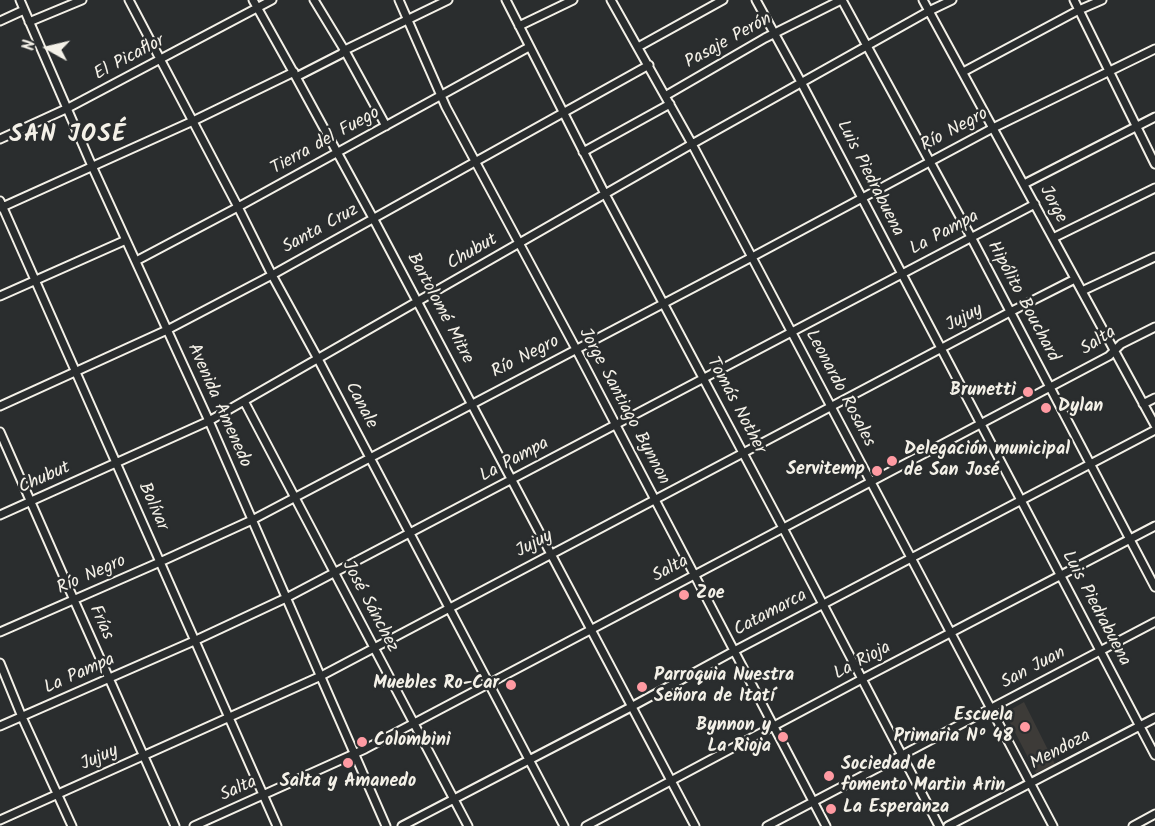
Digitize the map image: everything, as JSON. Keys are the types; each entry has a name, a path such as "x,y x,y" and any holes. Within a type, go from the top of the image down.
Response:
{"street":[{"name":"Avenida Amenedo","path":"20,0 92,166 209,422 386,826"},
{"path":"29,22 82,0"},
{"name":"Canale","path":"129,0 564,826"},
{"name":"Bartolomé Mitre","path":"252,0 338,152 695,826"},
{"name":"El Picaflor","path":"0,139 68,108 272,0"},
{"path":"314,0 386,126"},
{"name":"Jorge Santiago Bynnon","path":"399,0 441,95 475,162 576,349 826,826"},
{"path":"1,206 295,75 448,0"},
{"name":"Tomás Nother","path":"506,0 605,194 939,826"},
{"path":"519,26 573,0"},
{"name":"Leonardo Rosales","path":"612,0 692,144 1053,826"},
{"path":"638,47 723,0"},
{"name":"Luis Piedrabuena","path":"756,0 1155,755"},
{"name":"Pasaje Perón","path":"666,96 774,34 841,0"},
{"name":"Hipólito Bouchard","path":"841,0 971,237 1155,587"},
{"name":"Jorge","path":"923,0 1155,425"},
{"name":"Chubut","path":"0,515 209,422 801,82 952,0"},
{"path":"1074,0 1155,164"},
{"path":"963,72 1102,0"},
{"path":"0,21 24,10"},
{"name":"Tierra del Fuego","path":"136,261 529,47"},
{"name":"Río Negro","path":"0,632 252,520 993,128 1155,49"},
{"name":"Santa Cruz","path":"0,406 167,330 272,275 649,65"},
{"path":"584,152 670,104"},
{"path":"1024,184 1155,117"},
{"path":"1053,238 1155,188"},
{"name":"La Pampa","path":"0,726 286,598 1035,204"},
{"name":"Bolívar","path":"1,206 277,826"},
{"path":"0,296 126,240"},
{"path":"1082,291 1155,257"},
{"name":"Jujuy","path":"0,820 321,676 1075,279"},
{"name":"Salta","path":"194,826 355,755 1050,388 1109,356 1121,344 1155,327"},
{"path":"1143,404 1155,398"},
{"name":"José Sánchez","path":"244,401 468,826"},
{"name":"Catamarca","path":"402,826 1155,430"},
{"name":"Frías","path":"0,432 175,826"},
{"name":"La Rioja","path":"586,826 1155,526"},
{"name":"San Juan","path":"767,826 1155,622"},
{"path":"0,663 72,826"},
{"name":"Mendoza","path":"948,826 1155,718"},
{"path":"1133,826 1155,814"}],"shaded area":[{"name":"Escuela Primaria Nº 48","path":"1024,702 1055,764 1036,773 1005,713"}],"place":[{"name":"Brunetti","path":"1028,392"},
{"name":"Dylan","path":"1046,408"},
{"name":"Delegación municipal de San José","path":"892,461"},
{"name":"Servitemp","path":"877,471"},
{"name":"Zoe","path":"684,595"},
{"name":"Muebles Ro-Car","path":"511,685"},
{"name":"Parroquia Nuestra Señora de Itatí","path":"642,687"},
{"name":"Escuela Primaria Nº 48","path":"1025,727"},
{"name":"Bynnon y La Rioja","path":"783,737"},
{"name":"Colombini","path":"362,742"},
{"name":"Salta y Amanedo","path":"348,763"},
{"name":"Sociedad de fomento Martin Arin","path":"829,776"},
{"name":"La Esperanza","path":"831,809"}],"district":[{"name":"SAN JOSÉ","path":"68,137"}]}
